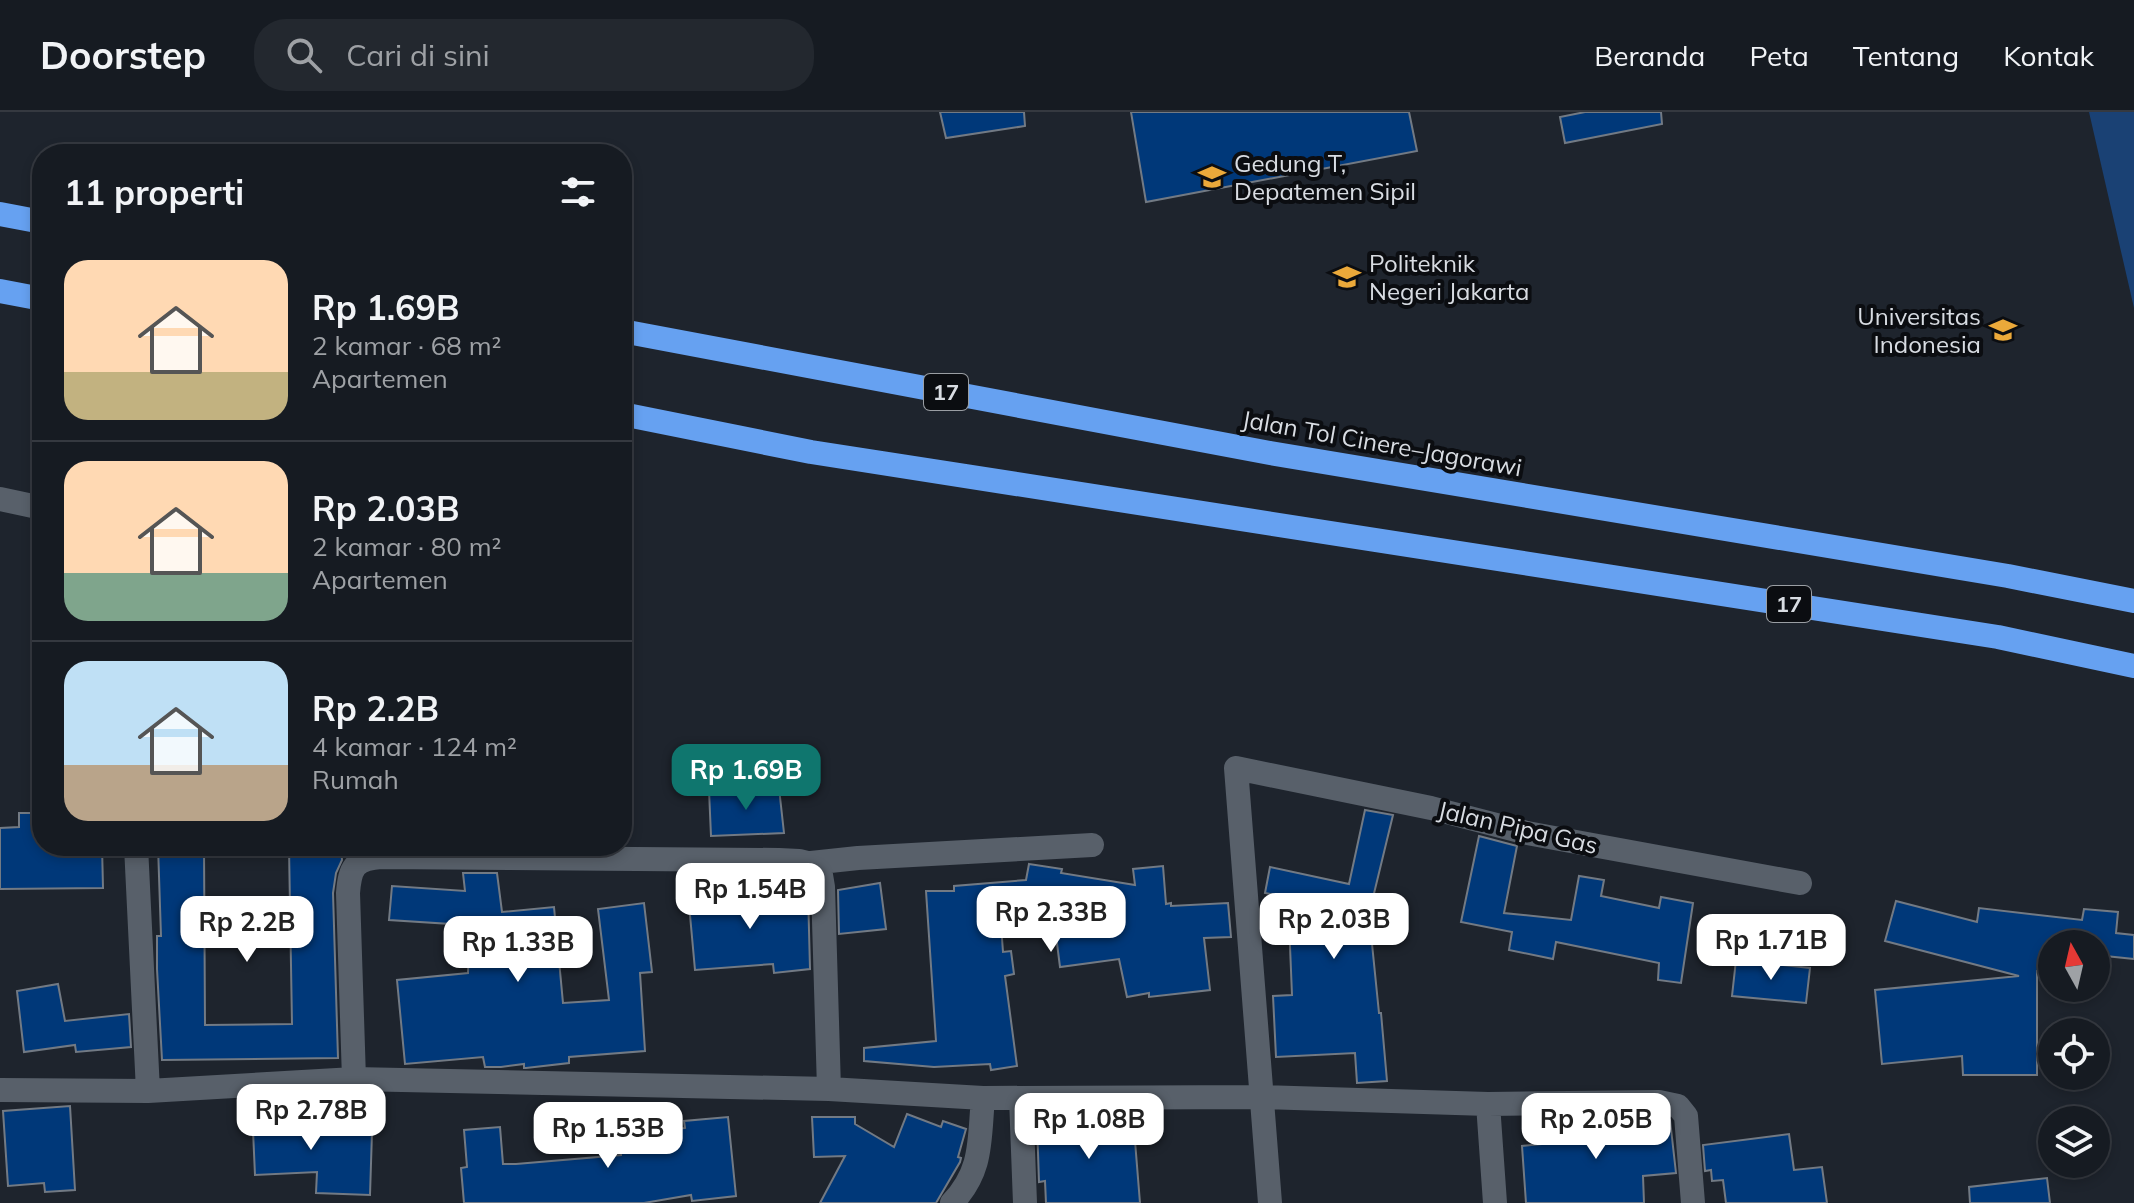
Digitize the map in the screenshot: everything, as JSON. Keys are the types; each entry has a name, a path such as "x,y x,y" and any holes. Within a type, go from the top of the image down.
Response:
{"highway":[{"path":"0,214 32,220"},
{"path":"0,291 32,297"},
{"name":"Jalan Tol Cinere–Jagorawi","path":"632,333 1270,453 2008,576 2134,601"},
{"name":"17","path":"632,416 811,452 1998,637 2134,666"}],"street":[{"path":"0,499 32,506"},
{"name":"Jalan Pipa Gas","path":"1261,1097 1236,768 1431,808 1527,833 1800,883"},
{"path":"358,856 779,860 811,863 1092,845"},
{"path":"136,856 148,1091"},
{"path":"354,856 348,893 354,1079"},
{"path":"811,863 817,868 823,887 829,1089"},
{"path":"0,1090 148,1091 354,1079 829,1089 983,1098 1261,1097 1488,1104 1659,1102 1678,1106 1686,1116 1693,1203"},
{"path":"1261,1097 1270,1203"},
{"path":"952,1203 972,1178 978,1154 983,1098"},
{"path":"1021,1098 1025,1203"},
{"path":"1488,1104 1495,1203"}],"shaded area":[{"path":"2089,112 2134,112 2134,308"}],"building":[{"path":"940,112 1024,112 1025,126 946,138"},
{"name":"Gedung T, Depatemen Sipil","path":"1131,112 1409,112 1417,151 1146,202"},
{"path":"1585,112 1661,112 1662,124 1565,143 1560,117"},
{"path":"779,788 784,833 711,836 709,790"},
{"path":"1365,810 1393,815 1369,914 1387,1081 1357,1083 1355,1053 1276,1057 1273,996 1292,995 1288,897 1265,893 1270,867 1349,884"},
{"path":"19,813 32,813 32,856 102,856 103,888 0,889 0,828 19,827"},
{"path":"1479,836 1517,846 1504,913 1571,920 1579,876 1604,880 1601,896 1659,908 1661,897 1693,903 1681,983 1658,980 1659,963 1556,942 1553,959 1509,950 1512,932 1461,922"},
{"path":"158,856 204,856 205,1025 292,1024 289,856 342,856 333,893 338,1058 162,1060 157,969 157,936 161,936"},
{"path":"1029,864 1062,869 1061,873 1135,885 1133,869 1163,866 1166,904 1228,903 1231,937 1204,938 1210,990 1127,997 1119,959 1060,967 1052,904 999,897 1003,952 1011,951 1014,974 1005,976 1017,1066 991,1070 990,1064 934,1067 864,1061 864,1048 936,1041 926,891 954,891 954,886 1026,880"},
{"path":"463,873 497,873 502,912 554,907 563,1003 609,1000 598,909 644,903 652,972 640,973 645,1051 569,1057 569,1063 526,1068 524,1064 485,1067 483,1057 405,1064 397,980 468,973 469,949 466,925 389,920 392,886 465,891"},
{"path":"880,883 886,929 839,934 838,890"},
{"path":"736,889 737,898 808,892 810,969 774,973 773,964 695,970 688,893"},
{"path":"1896,901 1977,922 1979,908 2082,920 2084,909 2118,912 2116,933 2134,935 2134,959 2110,956 2110,930 2038,930 2037,1075 1963,1075 1962,1056 1882,1064 1875,990 2019,976 1885,941"},
{"path":"1736,960 1810,968 1806,1003 1732,996"},
{"path":"58,984 65,1021 129,1014 131,1047 76,1052 75,1045 24,1052 17,991"},
{"path":"299,1105 300,1131 372,1132 370,1195 316,1193 317,1172 255,1175 252,1108"},
{"path":"70,1106 75,1190 45,1192 44,1183 8,1186 3,1111"},
{"path":"907,1114 941,1127 943,1121 966,1129 958,1157 961,1158 960,1162 936,1203 820,1203 845,1156 814,1157 812,1117 855,1117 855,1124 894,1147"},
{"path":"1133,1116 1140,1203 1046,1203 1045,1181 1039,1182 1037,1123"},
{"path":"728,1117 736,1196 692,1201 691,1195 644,1203 464,1203 461,1168 467,1167 464,1130 500,1127 503,1164 516,1164 621,1155 622,1137 685,1128 684,1121"},
{"path":"1538,1118 1576,1118 1577,1126 1663,1118 1670,1120 1676,1173 1643,1176 1644,1203 1526,1203 1522,1146 1541,1144"},
{"path":"1789,1134 1794,1170 1822,1167 1827,1203 1726,1203 1723,1180 1712,1181 1711,1170 1705,1171 1703,1145"},
{"path":"2047,1178 2050,1203 1970,1203 1969,1187"}],"place":[{"name":"Gedung T, Depatemen Sipil","path":"1212,177"},
{"name":"Politeknik Negeri Jakarta","path":"1347,277"},
{"name":"Universitas Indonesia","path":"2003,330"}]}
